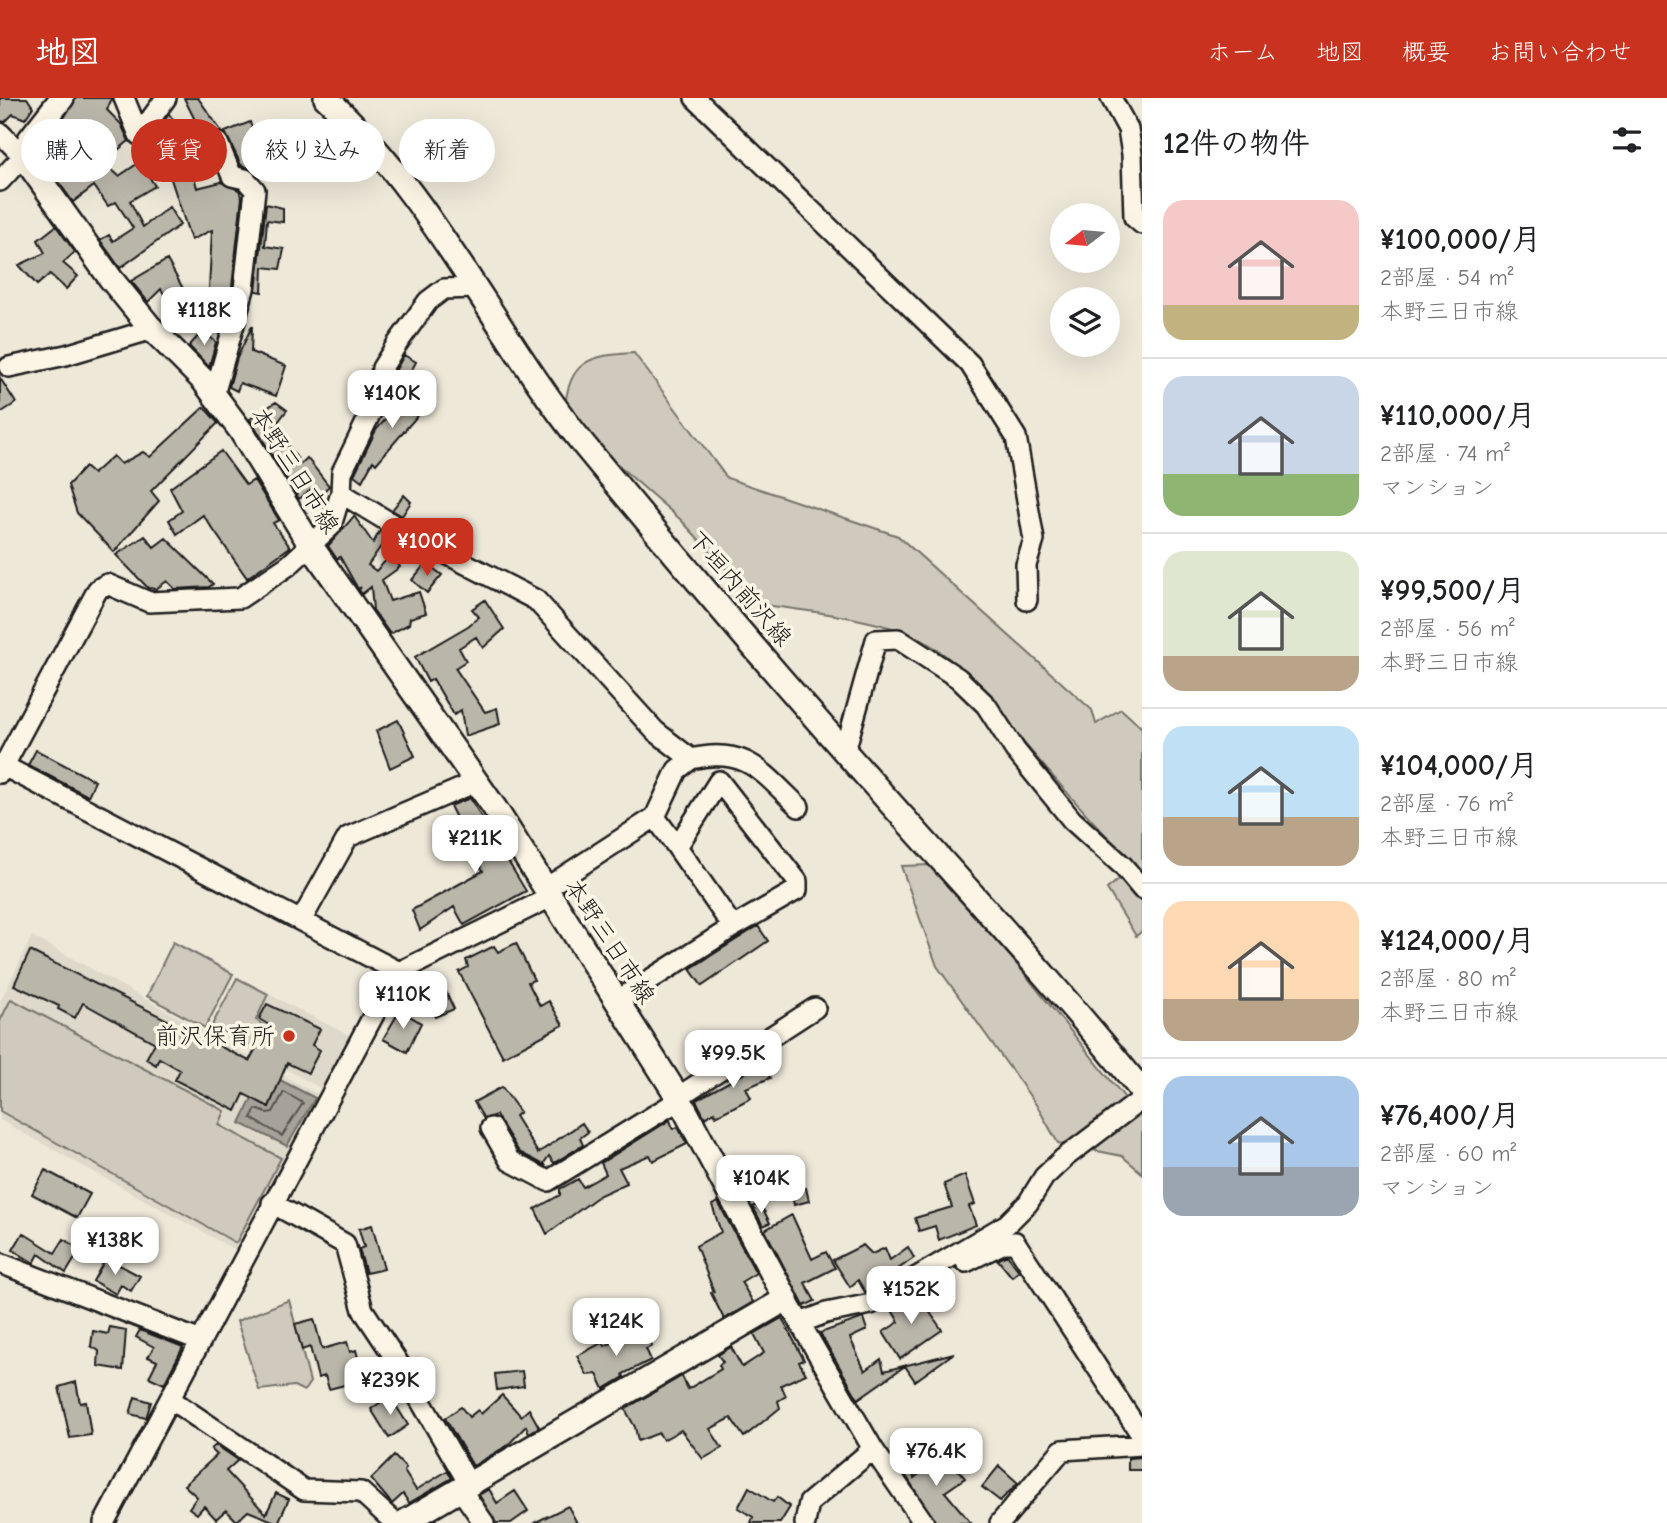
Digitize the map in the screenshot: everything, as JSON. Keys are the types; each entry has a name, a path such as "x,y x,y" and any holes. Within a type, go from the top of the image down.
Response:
{"main road":[{"path":"46,119 62,98"},
{"name":"下垣内前沢線","path":"326,98 365,138 399,179 572,429 845,751 1068,1000 1142,1091"},
{"name":"本野三日市線","path":"41,182 78,235 153,329 214,395 242,431 311,545 476,782 618,1000 678,1097 786,1299"},
{"path":"404,1523 786,1299"}],"street":[{"path":"124,98 139,135 166,98"},
{"path":"695,98 970,364 1016,437 1030,504 1034,540 1027,565 1027,600"},
{"path":"1111,98 1128,129 1132,154 1134,217 1142,224"},
{"path":"0,133 21,154"},
{"path":"0,181 21,158"},
{"path":"214,395 244,289 255,190 245,179 232,176 227,164"},
{"path":"399,972 1,768 99,589 107,584 149,602 240,598 311,545 331,526 341,493 342,472 378,398 382,369 397,344 428,301 444,289 474,288"},
{"path":"3,365 65,355 153,329"},
{"path":"341,493 412,537 536,600 655,731 691,759"},
{"path":"845,751 876,640 898,639 958,678 986,705 1072,820 1123,866 1142,889"},
{"path":"104,1523 272,1203 399,972 548,893 655,817 677,770 691,759 712,754 733,754 761,772 799,807"},
{"path":"618,1000 797,890 797,881 719,781 677,847"},
{"path":"301,921 348,837 476,782"},
{"path":"655,817 733,928"},
{"path":"491,1128 510,1161 548,1181 671,1105 678,1097 815,1008"},
{"path":"800,1323 826,1313 871,1304 1007,1224 1028,1203 1044,1177 1064,1157 1142,1099"},
{"path":"272,1203 345,1244 363,1310 399,1364 484,1523"},
{"path":"932,1268 946,1273 1004,1242 1015,1242 1142,1436"},
{"path":"0,1263 201,1341"},
{"path":"786,1299 873,1449 924,1523"},
{"path":"170,1399 304,1490 361,1492 394,1523"},
{"path":"1000,1523 1062,1450 1142,1445"},
{"path":"805,1523 809,1503 873,1449"}],"shaded area":[{"path":"634,353 727,478 898,536 1092,710 1096,724 1121,709 1142,728 1142,931 1136,936 1107,889 1135,866 1092,821 978,687 953,662 924,641 887,626 758,604 681,520 611,459 565,409 571,380 584,364 605,356"},
{"path":"930,865 993,935 1142,1119 1142,1173 1122,1156 1058,1143 1037,1106 937,966 901,866"},
{"path":"32,936 322,1097 237,1251 0,1120 0,1002"},
{"path":"173,942 233,974 205,1028 147,996"},
{"path":"237,978 354,1038 326,1091 209,1028"},
{"path":"237,978 268,994 256,1020 263,1025 253,1047 212,1025"},
{"path":"11,999 225,1111 219,1125 281,1158 236,1243 0,1111 0,1021"},
{"path":"289,1300 310,1382 304,1391 294,1386 259,1390 237,1321"}],"water":[{"path":"280,1080 315,1098 287,1146 240,1123 252,1098 269,1107"}],"building":[{"path":"0,98 27,98 33,107 25,119 13,114 5,122 0,121"},
{"path":"76,98 112,98 107,110 116,119 65,119"},
{"path":"184,98 198,98 213,119 194,119"},
{"path":"117,120 121,124 129,141 117,151"},
{"path":"241,126 241,165 227,136 227,131"},
{"path":"131,168 131,182 152,182 155,186 130,201 143,227 169,207 180,225 120,268 100,240 109,235 113,241 133,228 116,202 108,206 94,186 73,202 59,182 117,182 117,174 119,176"},
{"path":"172,182 196,182 197,188 221,182 239,190 242,197 232,287 221,325 209,289 212,230 191,240"},
{"path":"266,204 283,208 283,222 267,220 265,246 284,249 280,269 263,267 262,292 256,291"},
{"path":"56,226 75,252 63,263 78,276 66,289 50,274 37,285 19,265 45,253 38,240"},
{"path":"167,260 185,292 169,302 161,289 148,302 131,281"},
{"path":"252,326 251,352 286,366 276,396 240,383 237,391 229,387 237,358"},
{"path":"203,331 216,342 209,367 189,346"},
{"path":"404,355 416,362 407,379 394,373"},
{"path":"0,378 16,403 0,413"},
{"path":"414,387 431,400 376,464 373,461 362,481 354,475 376,430"},
{"path":"276,402 287,410 275,426 301,464 307,458 329,486 317,498 311,490 299,499 250,419"},
{"path":"204,407 218,423 151,491 159,501 114,552 77,513 68,485 85,467 93,474 113,456 121,464 143,452 150,457"},
{"path":"221,451 246,485 254,480 279,520 273,523 290,547 247,578 203,515 177,534 169,520 182,511 170,488"},
{"path":"404,495 411,502 402,516 392,510"},
{"path":"354,516 373,543 380,531 388,536 368,565 376,571 392,554 400,567 382,580 390,601 419,592 426,613 410,618 409,624 390,634 373,610 371,587 362,594 359,590 361,587 358,589 340,557 337,559 328,546"},
{"path":"145,536 154,547 166,538 213,584 209,587 175,589 167,581 156,589 148,588 116,555"},
{"path":"426,563 442,575 427,593 412,580"},
{"path":"485,600 504,629 483,648 476,637 459,648 466,661 455,668 485,712 497,708 500,724 465,736 461,710 454,715 433,679 428,682 415,657 468,626 479,617 472,609"},
{"path":"398,720 415,756 390,768 376,731"},
{"path":"36,750 95,781 88,796 28,765"},
{"path":"470,798 526,891 464,925 454,907 420,930 412,910 483,871 450,806"},
{"path":"758,926 768,941 702,986 690,969"},
{"path":"516,943 534,980 528,982 540,1006 549,1001 563,1025 503,1057 459,972 468,967 466,960 494,946 498,952"},
{"path":"30,951 249,1061 269,1025 259,1019 267,1004 320,1029 312,1045 320,1050 308,1073 287,1063 269,1107 244,1094 236,1111 175,1080 180,1070 159,1058 156,1065 146,1059 155,1043 83,1003 75,1018 58,1009 59,1006 14,985"},
{"path":"440,979 454,1009 435,1017 421,987"},
{"path":"400,1010 421,1023 407,1052 383,1039"},
{"path":"761,1057 770,1078 746,1088 751,1098 716,1116 714,1112 705,1118 696,1100 745,1073 743,1069"},
{"path":"502,1087 520,1112 515,1116 538,1153 582,1123 588,1132 580,1138 583,1145 554,1163 549,1156 544,1163 546,1166 519,1152 496,1115 484,1119 474,1102"},
{"path":"670,1120 673,1129 678,1127 687,1144 653,1161 650,1155 619,1168 627,1183 600,1195 547,1234 535,1209 560,1195 560,1189 578,1179 583,1187 606,1174 601,1163"},
{"path":"772,1159 781,1178 747,1196 739,1174"},
{"path":"45,1170 90,1194 77,1218 32,1194"},
{"path":"965,1175 975,1204 969,1206 976,1225 939,1240 935,1226 919,1231 915,1218 952,1207 944,1184"},
{"path":"806,1188 809,1201 794,1205 791,1191"},
{"path":"718,1202 756,1273 741,1282 753,1302 724,1319 711,1293 714,1292 696,1246 721,1232 712,1205"},
{"path":"760,1203 770,1223 763,1226 753,1207"},
{"path":"792,1215 812,1259 826,1252 835,1268 805,1283 815,1301 804,1306 765,1230"},
{"path":"372,1225 384,1269 366,1273 359,1249 364,1247 359,1229"},
{"path":"23,1233 55,1253 64,1239 80,1250 66,1273 39,1254 34,1263 13,1250"},
{"path":"863,1245 872,1254 885,1248 890,1260 908,1247 914,1258 865,1292 858,1280 850,1287 833,1260"},
{"path":"1007,1255 1019,1271 1012,1277 998,1260"},
{"path":"106,1258 140,1276 131,1291 121,1285 116,1294 93,1281"},
{"path":"916,1292 942,1330 900,1359 883,1332 899,1322 890,1307"},
{"path":"782,1318 804,1360 799,1362 806,1374 781,1385 786,1396 778,1401 780,1408 744,1437 731,1418 710,1429 722,1448 703,1459 681,1430 663,1440 659,1433 638,1441 635,1427 625,1409 682,1376 688,1389 721,1369 719,1365 723,1362 718,1355 731,1347 742,1367 764,1353 754,1334"},
{"path":"863,1318 867,1330 850,1338 865,1371 881,1359 884,1371 954,1353 915,1381 905,1366 858,1399 820,1333"},
{"path":"314,1319 322,1349 347,1342 350,1352 356,1350 364,1380 329,1389 325,1376 318,1378 310,1347 302,1350 295,1324"},
{"path":"110,1327 126,1330 123,1370 98,1366 99,1351 91,1346 93,1331 108,1334"},
{"path":"642,1328 652,1346 646,1349 651,1360 623,1374 624,1377 604,1389 597,1374 587,1375 577,1356 603,1342 605,1346"},
{"path":"140,1330 183,1347 164,1384 149,1377 157,1361 148,1357 154,1347 136,1337"},
{"path":"380,1371 389,1371 394,1383 380,1384"},
{"path":"522,1371 524,1386 497,1390 495,1374"},
{"path":"76,1382 80,1403 86,1402 91,1435 70,1438 59,1387"},
{"path":"502,1395 521,1416 529,1409 539,1427 529,1433 526,1426 508,1445 473,1466 445,1418 461,1407 469,1417 478,1410 481,1414"},
{"path":"390,1396 408,1425 389,1438 371,1409"},
{"path":"135,1397 151,1402 146,1418 130,1414"},
{"path":"216,1445 238,1460 226,1471 266,1514 276,1493 289,1499 278,1523 248,1511 237,1521 226,1510 216,1519 204,1506 197,1514 189,1508 197,1497 184,1485 217,1455 211,1449"},
{"path":"907,1450 914,1478 945,1454 965,1478 945,1492 971,1523 936,1523 894,1457"},
{"path":"394,1456 406,1468 404,1471 416,1490 447,1471 452,1478 409,1503 403,1494 392,1504 371,1479"},
{"path":"1142,1457 1142,1470 1128,1470 1128,1458"},
{"path":"999,1466 1018,1483 1000,1501 982,1487"},
{"path":"749,1487 773,1502 777,1497 790,1507 780,1523 751,1523 753,1517 738,1508"},
{"path":"489,1489 497,1503 515,1491 528,1511 511,1523 496,1523 479,1495"},
{"path":"568,1506 577,1523 534,1523"}],"place":[{"name":"前沢保育所","path":"289,1036"}]}
